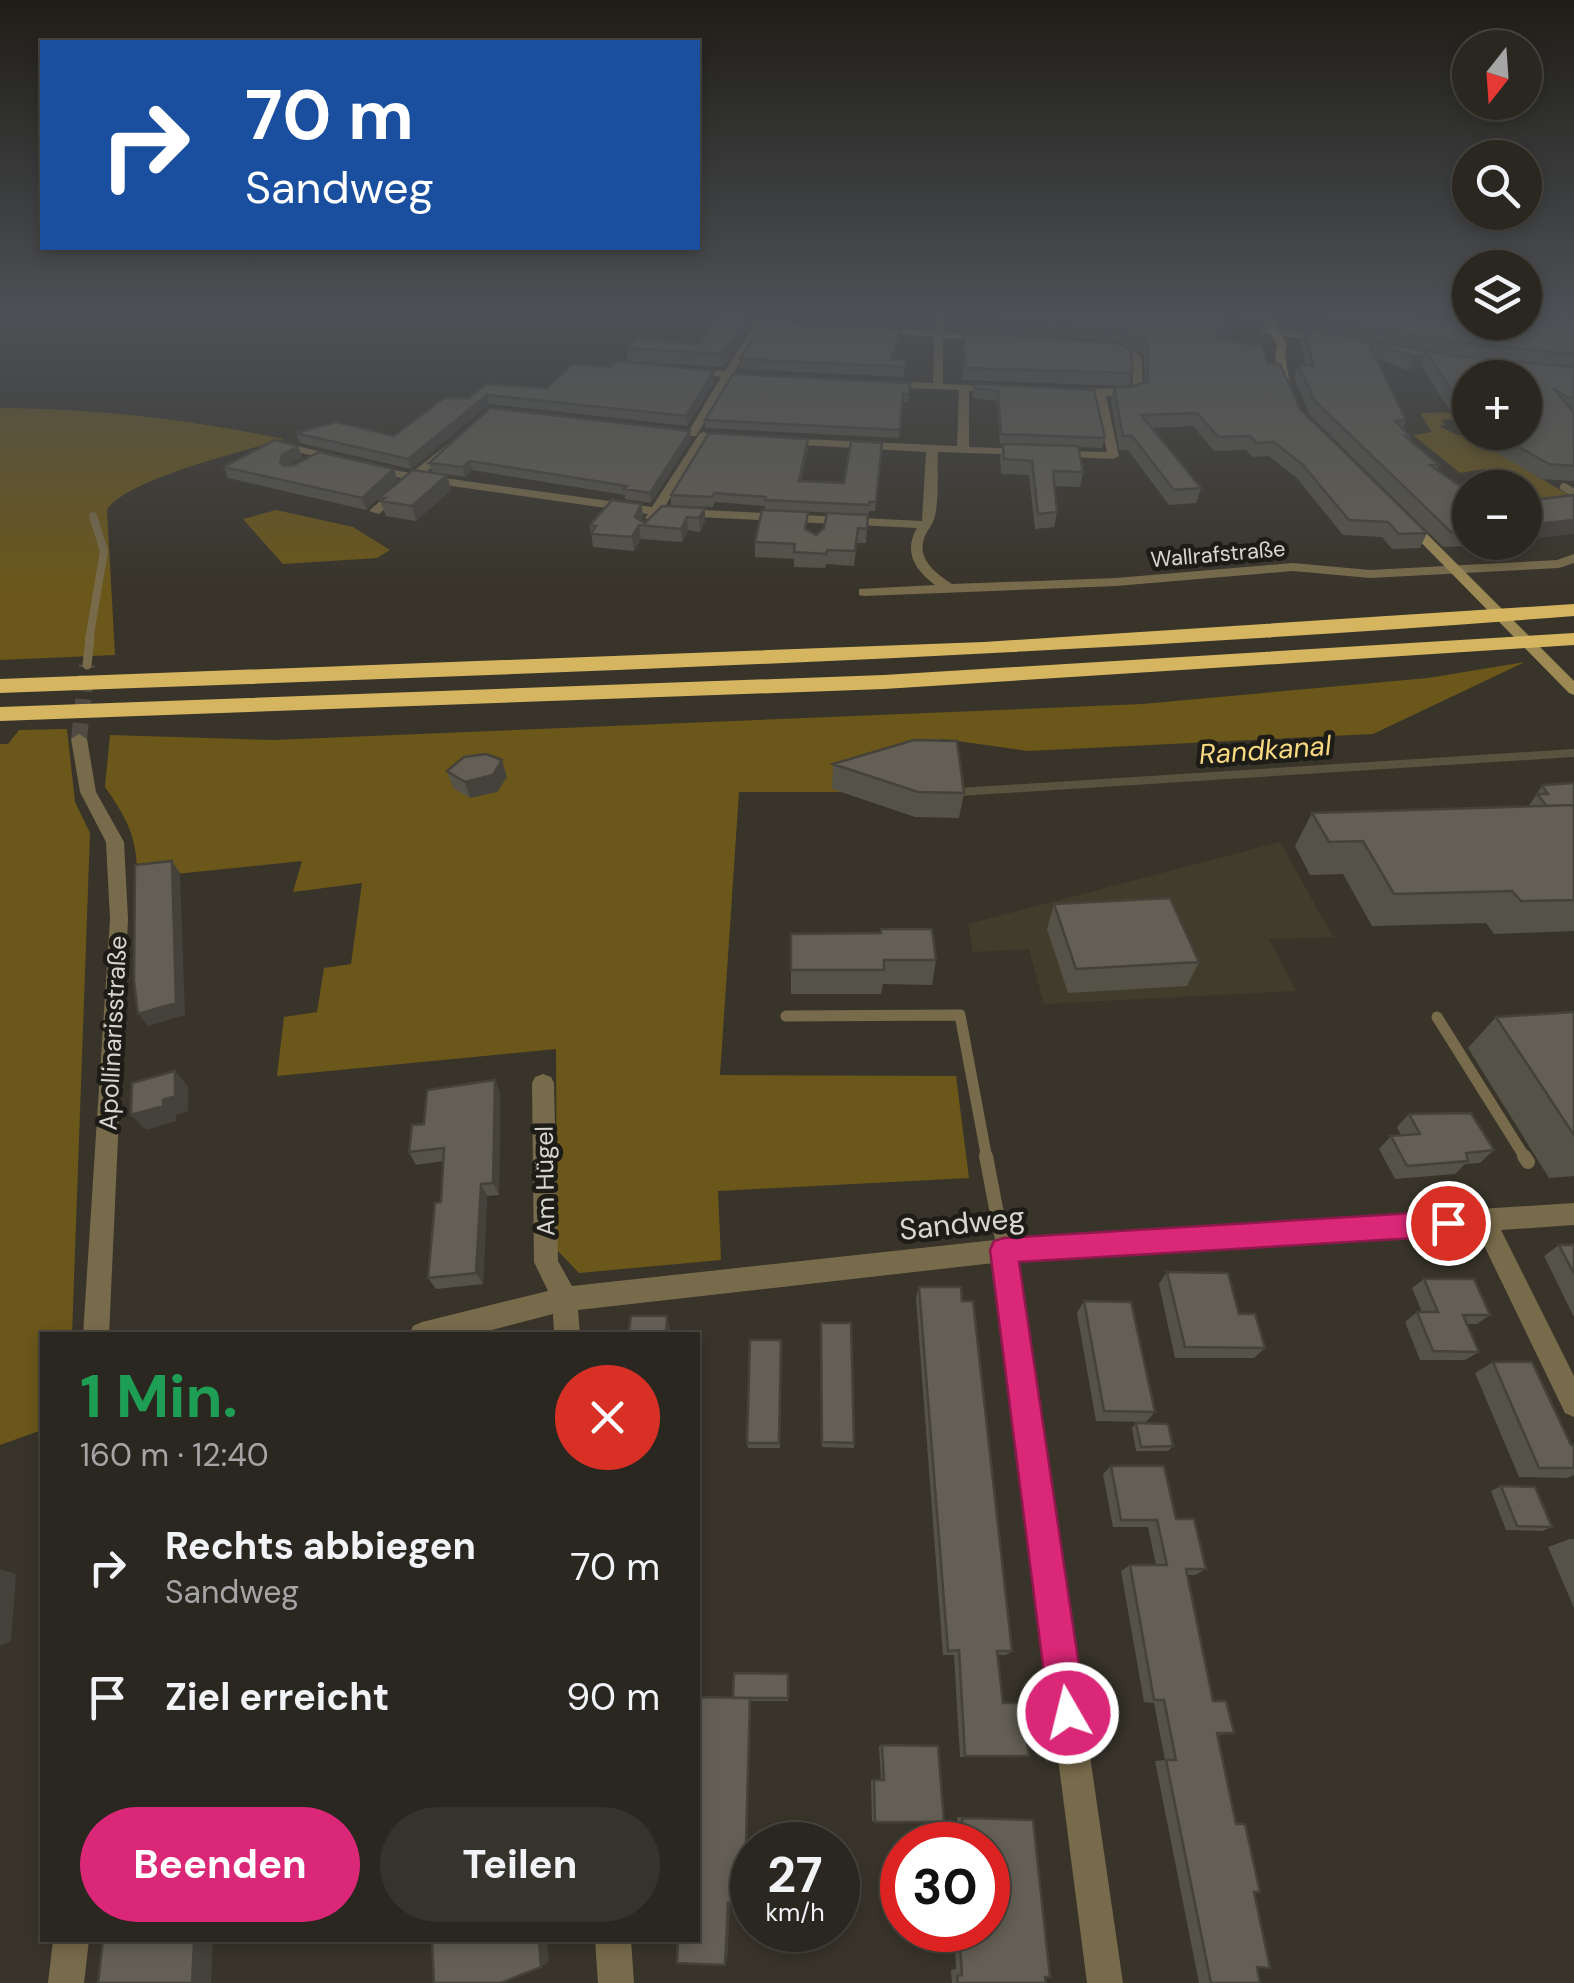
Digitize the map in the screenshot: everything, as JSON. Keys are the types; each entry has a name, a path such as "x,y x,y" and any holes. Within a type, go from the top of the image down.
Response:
{"highway":[{"path":"0,686 921,652 1567,611"},
{"path":"0,714 884,682 1574,638"}],"main road":[{"path":"1400,515 1574,690"}],"street":[{"path":"646,528 714,406"},
{"path":"963,450 964,406"},
{"path":"765,440 1112,456 1103,406"},
{"path":"677,433 720,436"},
{"path":"374,511 459,438"},
{"path":"284,446 414,477 655,510 818,524 928,525"},
{"path":"932,449 928,525 918,536 917,552 932,578 947,586"},
{"path":"307,463 322,454"},
{"path":"480,506 497,488"},
{"name":"Wallrafstraße","path":"864,592 1116,582 1292,567 1370,574 1456,571 1560,564 1574,558"},
{"name":"Apollinarisstraße","path":"79,739 88,792 115,842 119,920 96,1332"},
{"name":"Am Hügel","path":"543,1083 546,1262 564,1299 567,1332"},
{"name":"Sandweg","path":"434,1332 564,1299 1004,1250 1574,1214"},
{"path":"1484,1221 1574,1404"},
{"path":"1004,1250 1105,1983"},
{"path":"66,1983 71,1942"},
{"path":"613,1942 616,1983"}],"lane":[{"path":"1564,488 1574,493"},
{"path":"87,666 88,632 103,591 104,575 98,524 93,516"},
{"path":"786,1016 960,1015 1004,1250"},
{"path":"1437,1017 1528,1162"}],"shaded area":[{"path":"0,408 143,416 284,439 161,477 119,499 107,510 115,655 0,660"},
{"path":"1452,412 1452,420 1441,420 1446,425 1439,426 1452,432 1452,450 1493,450 1527,470 1456,470 1413,435 1432,432 1420,413"},
{"path":"1542,479 1572,497 1542,502"},
{"path":"276,510 353,527 390,550 377,558 283,564 243,519"},
{"path":"1525,662 1373,734 1028,751 943,739 869,758 843,792 739,792 720,1075 956,1076 969,1178 718,1191 721,1260 579,1273 557,1250 556,1049 277,1076 284,1017 317,1012 324,968 351,964 362,883 293,892 302,861 137,878 130,830 105,787 110,735 274,740 1142,704 1428,678"},
{"path":"67,729 75,802 90,833 72,1332 40,1332 40,1431 0,1445 0,744 8,744 19,730"},
{"path":"1280,842 1333,937 1269,939 1296,991 1044,1004 1029,949 973,952 968,924"}],"building":[{"path":"434,406 474,406 408,459 296,433 336,422 394,436"},
{"path":"587,406 693,406 686,416"},
{"path":"714,406 902,406 900,430 705,420"},
{"path":"999,406 1098,406 1105,438 1001,434"},
{"path":"1117,406 1298,406 1427,533 1399,534 1388,522 1349,520 1302,464 1274,442 1257,443 1250,436 1218,437 1197,413 1141,415 1201,488 1174,490 1132,436 1123,436"},
{"path":"1320,406 1399,406 1406,420 1395,421 1410,436 1405,436 1439,465 1430,465 1452,480 1452,532"},
{"path":"1542,406 1568,406 1574,413 1574,466 1549,464 1524,450 1542,450"},
{"path":"490,408 690,431 650,493 470,461 463,467 429,463"},
{"path":"709,433 808,439 799,481 844,483 851,441 882,443 876,502 869,505 765,500 766,497 714,493 712,497 671,495"},
{"path":"275,440 298,446 282,455 280,462 284,466 319,452 394,469 362,498 224,467"},
{"path":"1003,444 1078,446 1083,472 1053,471 1057,512 1038,514 1032,461 1004,459"},
{"path":"413,470 447,475 412,506 381,501 385,498 379,498"},
{"path":"1574,495 1574,520 1542,523 1542,499"},
{"path":"612,500 641,504 635,517 645,523 662,506 705,508 699,518 687,517 681,529 639,525 632,537 591,534 596,526 590,525"},
{"path":"762,510 808,512 805,529 816,535 824,528 827,513 868,515 867,529 858,528 855,551 794,552 795,544 755,542"},
{"path":"914,740 957,741 964,793 918,792 833,764"},
{"path":"486,754 502,760 493,775 465,782 447,771 464,757"},
{"path":"1574,783 1574,805 1547,806 1537,794 1548,794 1542,786 1545,785"},
{"path":"1574,805 1574,900 1521,901 1512,891 1394,894 1363,841 1329,842 1312,813"},
{"path":"172,861 176,1003 138,1014 134,981 135,865"},
{"path":"1170,898 1199,962 1076,969 1054,904"},
{"path":"881,929 932,929 936,960 884,960 884,970 791,970 791,934 881,933"},
{"path":"1574,1012 1574,1135 1496,1017"},
{"path":"175,1071 175,1096 163,1100 163,1106 131,1115 132,1083"},
{"path":"495,1080 493,1183 481,1184 476,1273 428,1278 435,1203 441,1202 444,1148 409,1152 412,1125 424,1124 427,1090"},
{"path":"1471,1113 1494,1150 1466,1153 1468,1161 1407,1166 1391,1136 1420,1134 1409,1114"},
{"path":"1559,1245 1574,1245 1574,1274"},
{"path":"1167,1272 1228,1273 1239,1314 1255,1314 1265,1348 1185,1347"},
{"path":"1424,1279 1474,1279 1490,1315 1463,1315 1479,1352 1433,1351 1417,1312 1438,1312"},
{"path":"919,1287 961,1287 962,1301 973,1301 1012,1651 997,1651 1003,1703 1022,1703 1029,1756 965,1756 959,1650 948,1651"},
{"path":"1084,1301 1131,1302 1155,1412 1104,1411"},
{"path":"631,1316 667,1316 666,1332 609,1332 629,1331"},
{"path":"821,1323 851,1323 854,1443 822,1442"},
{"path":"750,1340 781,1340 779,1443 747,1443"},
{"path":"1493,1362 1532,1362 1574,1446 1574,1468 1539,1468"},
{"path":"1136,1423 1168,1424 1173,1446 1141,1447"},
{"path":"1111,1466 1164,1466 1176,1519 1194,1519 1206,1569 1186,1569 1213,1701 1226,1701 1234,1733 1217,1733 1236,1824 1245,1824 1260,1892 1254,1892 1270,1968 1257,1967 1260,1983 1211,1983 1166,1760 1176,1760 1164,1700 1154,1700 1130,1565 1167,1565 1157,1520 1121,1520"},
{"path":"1501,1486 1535,1487 1552,1527 1517,1526"},
{"path":"734,1673 788,1674 788,1698 733,1698"},
{"path":"700,1697 750,1698 747,1822 730,1822 725,1965 677,1963 678,1942 700,1942"},
{"path":"882,1745 938,1746 944,1822 875,1822 874,1780 884,1780"},
{"path":"962,1818 1033,1820 1050,1977 1045,1977 1046,1983 958,1983 957,1976 962,1975 960,1952 1010,1952 1010,1822 962,1822"},
{"path":"103,1942 197,1942 192,1983 98,1983"},
{"path":"432,1942 539,1942 541,1967 501,1983 434,1983"}],"waterway":[{"name":"Randkanal","path":"959,792 1574,753"}],"tunnel":[{"path":"79,739 87,665"}],"route":[{"path":"1068,1713 1004,1250 1448,1223"}]}
